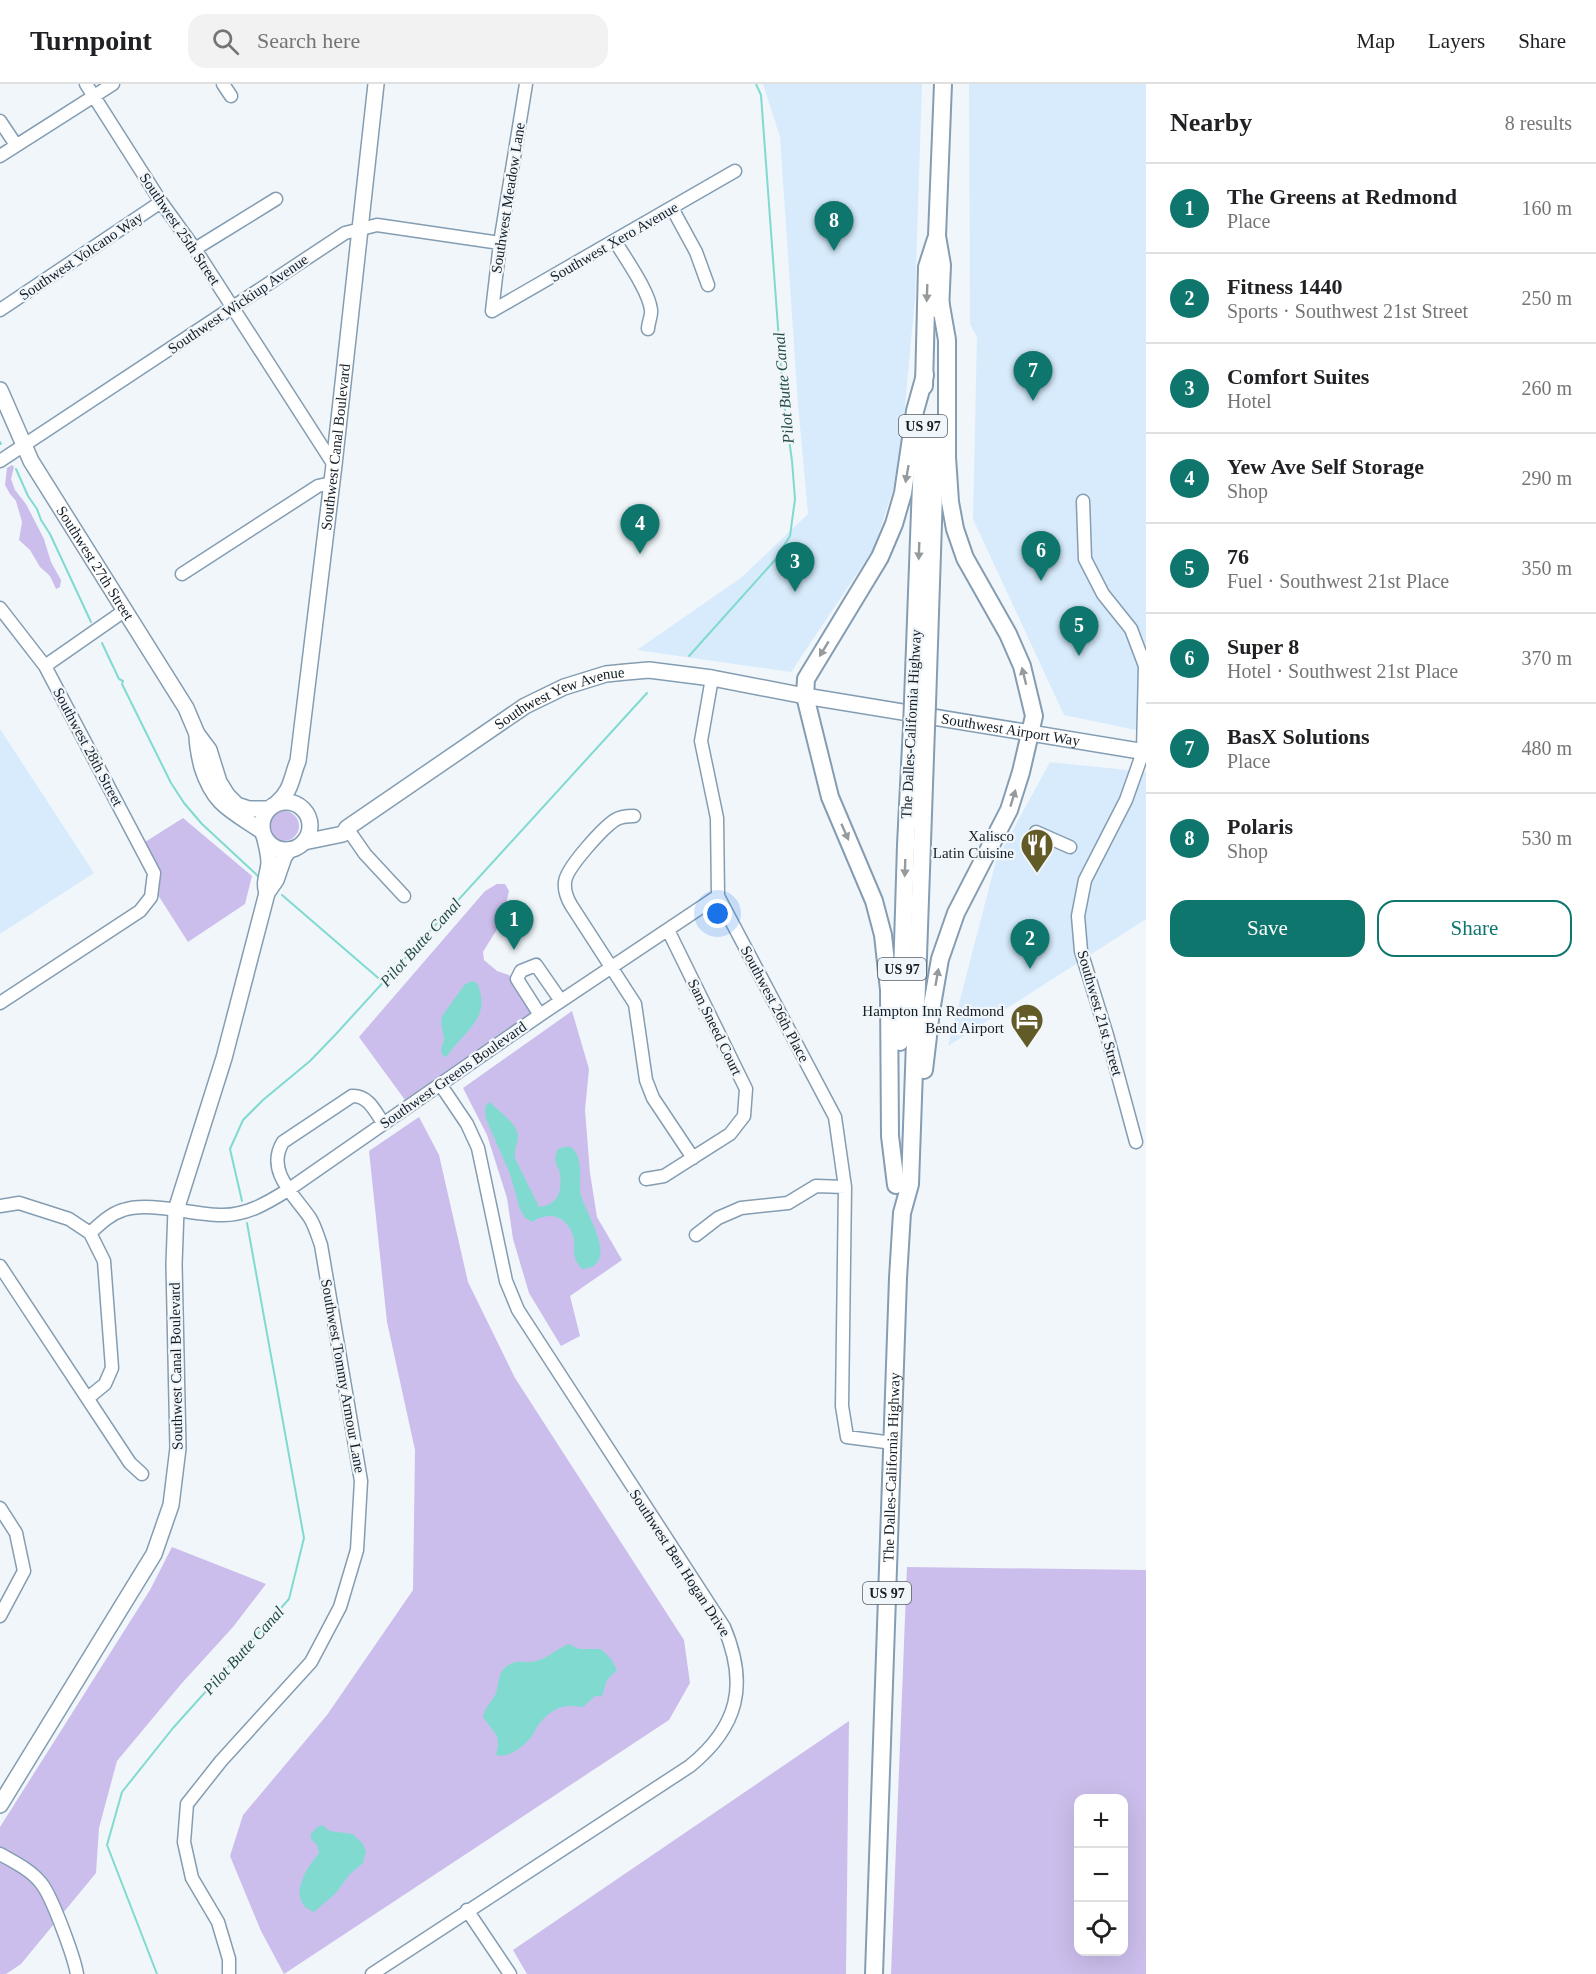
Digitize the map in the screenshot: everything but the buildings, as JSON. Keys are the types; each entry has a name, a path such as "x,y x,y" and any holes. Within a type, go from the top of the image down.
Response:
{"highway":[{"name":"The Dalles-California Highway","path":"874,1974 902,1213 910,1184 912,1138 919,727 942,265 937,236 942,84"},
{"name":"The Dalles-California Highway","path":"920,702 927,267 937,236"},
{"path":"912,1138 921,1101 931,1011 940,959 956,913 1009,810 1034,716 1022,666 1008,634 965,558 955,529 950,502 947,457 947,340 940,300"},
{"path":"896,1185 890,1136 889,990 883,935 874,901 830,797 805,696 806,679 880,557 894,524 903,494 915,411 925,375"},
{"name":"The Dalles-California Highway","path":"902,1213 896,1185 905,856 919,727"}],"main road":[{"name":"Southwest Canal Boulevard","path":"273,806 290,789 298,761 334,465 376,84"},
{"name":"Southwest 27th Street","path":"0,390 30,461 186,708 197,734 209,750 219,782 227,795 237,805 249,809 273,806"},
{"name":"Southwest Yew Avenue","path":"304,842 343,834 347,828 525,706 564,687 606,674 649,670 711,678 805,696"},
{"name":"Southwest Airport Way","path":"805,696 1144,752"},
{"name":"Southwest 27th Street","path":"197,734 197,748 207,783 215,797 263,835"},
{"path":"298,761 301,776 301,801 306,815 309,834 304,842 289,850 278,849 263,835 262,820 273,806 292,803 306,815 317,826 347,828"},
{"name":"Southwest Canal Boulevard","path":"263,835 269,854 264,885 267,892"},
{"name":"Southwest Canal Boulevard","path":"0,1805 154,1554 171,1505 178,1448 174,1264 176,1210 222,1064 267,892 276,880 284,857 289,850"}],"street":[{"name":"Southwest 25th Street","path":"86,84 334,465"},
{"path":"0,156 113,84"},
{"path":"223,84 231,96"},
{"name":"Southwest Meadow Lane","path":"492,311 500,243 526,84"},
{"path":"0,121 16,146"},
{"name":"Southwest Xero Avenue","path":"492,311 735,171"},
{"path":"195,249 276,198"},
{"name":"Southwest Volcano Way","path":"0,310 161,202"},
{"path":"672,208 696,252 708,285"},
{"name":"Southwest Wickiup Avenue","path":"0,461 345,233 377,225 500,243"},
{"path":"615,241 645,293 651,310 648,329"},
{"path":"182,574 318,486 331,483"},
{"name":"Southwest 21st Street","path":"1083,501 1085,559 1103,594 1131,629 1145,666 1144,752 1126,800 1085,880 1078,916 1081,951 1136,1142"},
{"name":"Southwest 28th Street","path":"0,608 45,666 154,873 151,897 140,911 0,1003"},
{"path":"45,666 124,611"},
{"name":"Southwest 26th Place","path":"711,678 701,741 717,818 718,897 835,1116 845,1187 842,1406 847,1437 892,1443"},
{"path":"634,816 616,819 574,862 565,882 567,895 571,905 635,1004 644,1070 653,1098 693,1158"},
{"path":"347,828 365,854 404,896"},
{"path":"1036,832 1070,847"},
{"name":"Southwest Greens Boulevard","path":"90,1233 105,1219 124,1209 176,1210 221,1215 259,1208 612,966 718,897"},
{"name":"Sam Sneed Court","path":"645,1179 664,1176 693,1158 730,1134 744,1116 746,1089 668,930"},
{"path":"540,1015 517,979 521,971 536,965 561,1001"},
{"name":"Southwest Ben Hogan Drive","path":"372,1974 705,1754 720,1734 731,1713 738,1679 736,1663 724,1627 518,1310 506,1281 478,1148 467,1124 440,1083"},
{"name":"Southwest Tommy Armour Lane","path":"229,1974 229,1959 218,1922 192,1878 184,1842 187,1804 221,1761 311,1662 340,1607 357,1550 361,1481 321,1245 311,1220 288,1190 277,1166 278,1153 284,1142 352,1096 365,1099 383,1123"},
{"path":"696,1236 718,1218 741,1208 788,1203 816,1186 845,1187"},
{"path":"0,1206 19,1203 69,1219 90,1233 104,1261 112,1368 105,1384 88,1398"},
{"path":"0,1266 130,1463 142,1474"},
{"path":"0,1508 16,1533 24,1571 0,1616"},
{"path":"0,1854 33,1875 42,1884 50,1899 77,1974"},
{"path":"467,1910 510,1974"}],"shaded area":[{"path":"763,84 922,84 915,298 899,471 874,548 791,672 637,650 742,577 808,514 798,404 780,137"},
{"path":"969,84 1146,84 1146,732 1064,715 973,519 977,337 970,324"},
{"path":"12,465 14,467 11,479 15,490 26,504 44,539 51,562 61,580 60,587 56,589 50,576 40,567 30,550 19,540 22,522 16,501 5,485 7,468"},
{"path":"0,729 94,873 0,934"},
{"path":"1050,762 1146,772 1146,919 948,1046 996,861"},
{"path":"284,811 295,815 299,826 295,837 284,841 273,837 269,826 273,815"},
{"path":"183,818 252,876 245,904 188,942 158,895 160,880 157,867 145,842"},
{"path":"497,884 505,884 509,891 502,921 483,952 484,960 497,971 509,975 533,1012 405,1100 359,1037 485,891"},
{"path":"472,981 477,983 481,995 479,1015 468,1032 444,1057 441,1051 444,1039 442,1016 465,984"},
{"path":"572,1011 589,1069 585,1110 590,1173 597,1217 622,1260 570,1296 580,1336 561,1346 529,1293 513,1239 507,1198 487,1135 463,1088"},
{"path":"490,1102 508,1118 515,1128 518,1138 515,1158 539,1207 552,1203 560,1189 559,1170 555,1160 557,1150 568,1147 574,1150 580,1166 581,1196 594,1227 600,1250 599,1259 593,1266 582,1269 575,1259 572,1233 560,1219 549,1216 532,1222 524,1217 510,1174 486,1119 486,1105"},
{"path":"419,1117 439,1155 468,1282 515,1378 684,1640 690,1683 669,1720 284,1974 261,1931 230,1856 243,1815 327,1715 413,1590 415,1450 387,1322 369,1151"},
{"path":"172,1547 266,1584 233,1627 182,1683 117,1761 99,1828 96,1873 21,1964 6,1974 0,1974 0,1827 150,1590"},
{"path":"907,1567 1146,1570 1146,1974 891,1974"},
{"path":"569,1644 579,1649 601,1649 611,1659 617,1670 607,1680 602,1696 595,1696 583,1707 568,1706 556,1709 537,1726 525,1744 506,1755 496,1755 497,1736 483,1717 486,1708 496,1694 502,1671 514,1662 541,1660"},
{"path":"849,1721 846,1974 527,1974 513,1950"},
{"path":"322,1825 330,1831 353,1834 363,1844 366,1852 363,1863 350,1874 336,1893 314,1912 301,1901 300,1893 304,1876 319,1853 317,1845 311,1839 311,1834"}],"waterway":[{"name":"Pilot Butte Canal","path":"689,656 775,560 790,536 795,499 783,396 761,95 756,84"},
{"path":"16,469 28,496 50,534 91,622"},
{"path":"102,643 119,679 123,681 122,684 171,783 184,803 202,824 259,877"},
{"name":"Pilot Butte Canal","path":"242,1201 230,1149 243,1120 310,1061 336,1034 647,693"},
{"path":"282,895 384,983"},
{"name":"Pilot Butte Canal","path":"157,1974 107,1845 122,1792 173,1728 289,1599 304,1538 247,1223"}],"place":[{"name":"Polaris","path":"834,251"},
{"name":"BasX Solutions","path":"1033,401"},
{"name":"Yew Ave Self Storage","path":"640,554"},
{"name":"Super 8","path":"1041,581"},
{"name":"Comfort Suites","path":"795,592"},
{"name":"76","path":"1079,656"},
{"name":"Xalisco Latin Cuisine","path":"1037,874"},
{"name":"The Greens at Redmond","path":"514,950"},
{"name":"Fitness 1440","path":"1030,969"},
{"name":"Hampton Inn Redmond Bend Airport","path":"1027,1049"}]}
